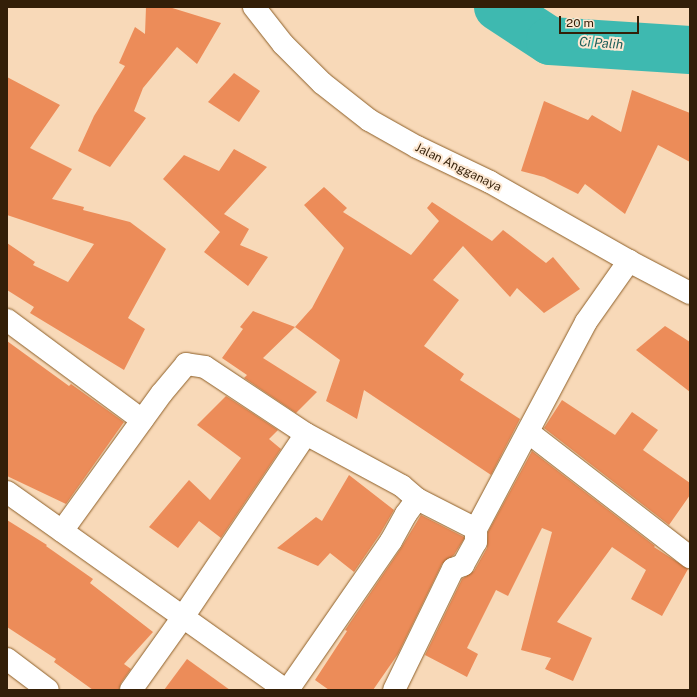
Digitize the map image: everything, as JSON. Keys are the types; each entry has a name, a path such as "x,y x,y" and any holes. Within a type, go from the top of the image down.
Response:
{"street":[{"name":"Jalan Angganaya","path":"254,7 282,44 322,83 370,120 417,147 490,182 629,261 690,293"},
{"path":"394,690 453,569 463,565 476,542 476,529 586,322 629,261"},
{"path":"7,320 142,420"},
{"path":"62,531 142,420 186,364 205,367 306,434 402,486 417,499 476,529"},
{"path":"528,432 690,557"},
{"path":"131,690 183,617 306,434"},
{"path":"7,492 287,690 391,540 406,514 417,499"},
{"path":"7,659 48,690"}],"building":[{"path":"146,7 169,7 221,23 197,64 177,47 143,88 134,111 146,118 110,167 78,151 94,116 125,66 119,63 135,27 145,34"},
{"path":"234,73 260,91 239,122 208,102"},
{"path":"7,77 60,105 30,148 72,169 52,199 84,207 83,210 130,222 166,249 128,318 145,329 124,370 30,313 34,307 7,290 7,243 35,262 33,265 68,282 94,244 7,215"},
{"path":"632,90 690,113 690,162 658,145 625,214 585,184 578,194 544,177 521,171 544,101 588,120 592,115 621,132"},
{"path":"234,149 267,167 224,214 249,229 240,245 268,257 248,286 204,252 220,232 163,179 184,155 219,171"},
{"path":"324,187 347,208 343,212 411,255 439,221 427,208 432,202 492,241 503,230 546,263 553,257 580,289 544,313 517,288 510,297 463,246 433,280 459,300 424,346 464,374 460,380 520,419 491,475 364,390 357,419 326,401 340,360 295,327 312,308 344,248 304,205"},
{"path":"253,311 295,327 263,358 317,392 296,413 244,378 247,375 222,358 243,329 240,327"},
{"path":"665,326 690,342 690,392 636,350"},
{"path":"7,341 69,386 71,384 124,422 66,504 7,476"},
{"path":"226,396 278,430 269,439 281,449 221,538 199,521 178,548 149,527 189,480 210,500 241,458 197,425"},
{"path":"562,400 615,435 632,412 658,430 643,450 690,483 690,495 669,525 544,428"},
{"path":"532,451 655,546 654,547 688,569 662,616 631,599 646,570 612,547 557,622 592,638 573,681 545,669 551,658 521,650 552,532 542,528 508,596 496,590 467,648 478,654 467,677 425,655 462,579 474,571 487,548 488,532"},
{"path":"349,475 394,510 380,534 354,572 330,553 318,566 277,548 316,517 322,521"},
{"path":"421,515 464,537 464,539 454,555 442,564 398,654 373,690 329,690 315,680 347,631 345,630 401,548"},
{"path":"7,520 47,545 46,546 93,579 90,583 153,632 124,664 131,669 121,683 119,690 93,690 54,662 56,659 7,627"},
{"path":"187,659 230,690 164,690"}],"waterway":[{"name":"Ci Palih","path":"498,7 550,41 690,50"}]}
